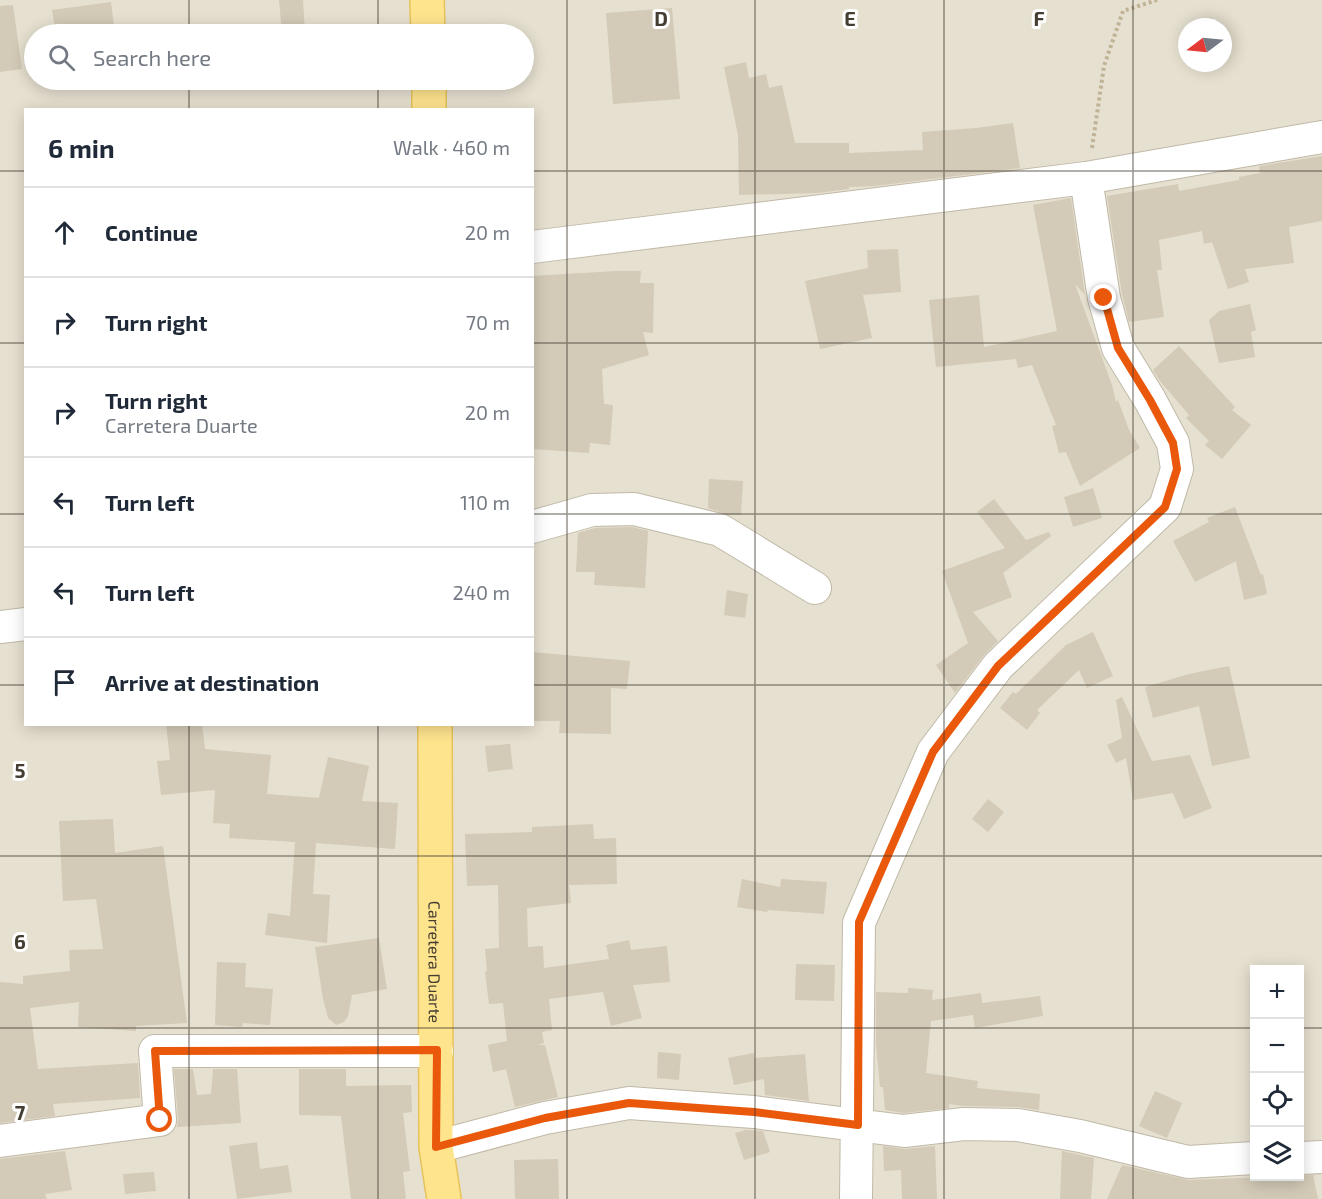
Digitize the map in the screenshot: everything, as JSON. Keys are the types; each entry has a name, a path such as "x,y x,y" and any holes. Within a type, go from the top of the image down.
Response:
{"main road":[{"path":"427,0 428,24"},
{"path":"429,90 429,108"},
{"name":"Carretera Duarte","path":"435,726 436,1147 444,1199"}],"street":[{"path":"534,247 1086,178 1322,137"},
{"path":"856,1199 859,922 933,752 998,666 1165,507 1177,469 1173,443 1118,348 1104,298 1086,178"},
{"path":"534,526 592,510 634,509 720,530 815,588"},
{"path":"0,627 24,624"},
{"path":"0,1141 160,1120 155,1051 437,1050"},
{"path":"436,1147 545,1118 629,1103 754,1112 904,1131 964,1124 1018,1125 1080,1136 1188,1162 1250,1158"},
{"path":"1304,1158 1322,1157"}],"path":[{"path":"1086,178 1104,66 1123,11 1157,0"}],"shaded area":[{"path":"0,0 1322,0 1322,1199 0,1199"}],"building":[{"path":"279,0 303,0 304,24 281,24"},
{"path":"111,2 114,24 54,24 52,10"},
{"path":"13,5 22,69 0,72 0,6"},
{"path":"672,8 680,99 613,104 606,13"},
{"path":"746,62 749,78 766,74 769,88 782,85 795,143 849,143 849,153 923,150 922,132 1013,123 1020,168 875,186 849,187 849,189 817,193 739,195 738,135 724,67"},
{"path":"1322,156 1322,221 1289,227 1294,263 1245,269 1249,282 1228,289 1212,242 1204,244 1202,231 1159,240 1162,270 1157,270 1164,317 1129,322 1122,294 1107,196 1178,184 1179,191 1239,180 1239,177 1260,173 1259,166"},
{"path":"1071,198 1085,295 1075,284 1112,385 1116,402 1118,400 1129,430 1140,448 1080,486 1066,452 1059,453 1052,426 1056,425 1032,365 1018,368 1016,359 936,367 929,300 979,295 984,347 1057,331 1033,205"},
{"path":"898,249 901,292 863,295 872,338 820,349 805,281 868,268 867,250"},
{"path":"641,271 640,283 654,283 653,333 643,332 649,355 602,369 604,404 613,405 610,445 590,443 589,453 534,449 534,276"},
{"path":"1250,304 1256,330 1251,332 1255,357 1219,363 1209,320 1219,311"},
{"path":"1179,346 1235,407 1232,410 1251,425 1222,459 1205,445 1209,441 1186,418 1189,415 1153,370"},
{"path":"709,479 743,481 741,515 729,515 708,508"},
{"path":"1093,488 1102,518 1073,527 1064,497"},
{"path":"994,499 1026,540 1049,532 1051,536 1003,573 1012,597 973,612 998,641 984,655 955,693 936,665 968,643 942,571 1005,548 977,512"},
{"path":"1235,507 1261,575 1263,574 1267,594 1244,600 1236,561 1195,582 1173,541 1209,522 1207,518"},
{"path":"632,527 648,531 645,588 594,585 595,572 576,572 578,533 595,528"},
{"path":"727,590 748,594 745,618 724,615"},
{"path":"1093,632 1113,676 1087,688 1079,670 1037,710 1040,713 1027,730 1000,708 1013,692 1016,694 1066,645"},
{"path":"534,652 630,661 627,689 611,688 611,734 559,733 560,721 534,721"},
{"path":"1229,666 1250,758 1212,766 1199,706 1153,718 1145,687 1189,674"},
{"path":"1122,697 1152,761 1190,755 1212,808 1184,819 1173,793 1133,800 1126,758 1116,763 1107,745 1122,738 1116,700"},
{"path":"166,726 202,726 205,749 271,755 267,794 319,798 328,757 369,766 362,801 398,803 395,849 316,843 313,894 330,895 327,943 265,935 268,913 290,916 295,842 229,838 230,824 213,823 215,790 161,795 157,761 170,760"},
{"path":"510,744 513,769 488,772 485,746"},
{"path":"988,799 1004,812 988,832 972,819"},
{"path":"113,819 115,853 163,846 187,1023 136,1026 136,1031 78,1027 79,1002 30,1008 38,1069 138,1063 140,1098 53,1104 55,1116 0,1123 0,982 23,984 23,976 70,971 69,950 103,949 96,899 63,901 59,821"},
{"path":"593,824 594,839 616,838 617,884 569,885 571,903 527,908 528,947 543,946 544,968 609,959 606,945 629,940 631,950 667,946 670,982 633,985 642,1018 611,1026 603,992 549,999 552,1030 542,1032 544,1043 537,1045 545,1045 558,1097 515,1107 506,1069 493,1072 488,1045 507,1041 503,1003 489,1004 485,972 487,971 485,949 499,948 498,885 467,886 465,834 532,832 532,827"},
{"path":"742,879 780,887 781,879 827,882 824,914 768,910 767,912 737,907"},
{"path":"379,938 387,989 352,995 348,1016 344,1022 336,1025 328,1018 315,947"},
{"path":"217,962 246,963 245,987 273,989 270,1025 243,1023 242,1027 215,1025"},
{"path":"796,964 835,965 834,1001 795,1000"},
{"path":"908,988 933,990 932,1000 981,993 982,1003 1040,996 1043,1016 975,1028 973,1015 931,1021 926,1073 978,1081 977,1088 1040,1094 1039,1110 949,1104 949,1108 904,1113 885,1110 883,1087 880,1087 876,1044 876,992 908,993"},
{"path":"658,1052 681,1054 679,1080 657,1078"},
{"path":"754,1053 755,1058 805,1054 809,1101 765,1095 764,1079 734,1085 728,1058"},
{"path":"174,1069 193,1069 197,1095 211,1094 213,1069 237,1069 241,1123 177,1127"},
{"path":"299,1069 346,1069 346,1086 411,1085 412,1112 403,1113 410,1171 403,1172 406,1199 351,1199 341,1116 299,1115"},
{"path":"1155,1091 1182,1103 1167,1138 1139,1126"},
{"path":"746,1130 763,1131 770,1152 744,1160 735,1133"},
{"path":"257,1142 260,1169 288,1165 292,1192 237,1199 229,1146"},
{"path":"883,1146 906,1149 935,1146 937,1199 902,1199 901,1170 884,1171"},
{"path":"65,1151 72,1190 45,1194 47,1199 0,1199 0,1159"},
{"path":"1062,1151 1094,1158 1091,1199 1060,1199"},
{"path":"558,1159 559,1199 515,1199 514,1160"},
{"path":"1122,1165 1189,1180 1250,1178 1250,1181 1304,1181 1304,1175 1313,1175 1318,1199 1107,1199"},
{"path":"154,1172 156,1191 125,1194 123,1174"}],"route":[{"path":"160,1120 155,1051 437,1050 436,1147 545,1118 629,1103 754,1112 858,1125 859,922 933,752 998,666 1165,507 1177,469 1173,443 1118,348 1104,298"}]}
